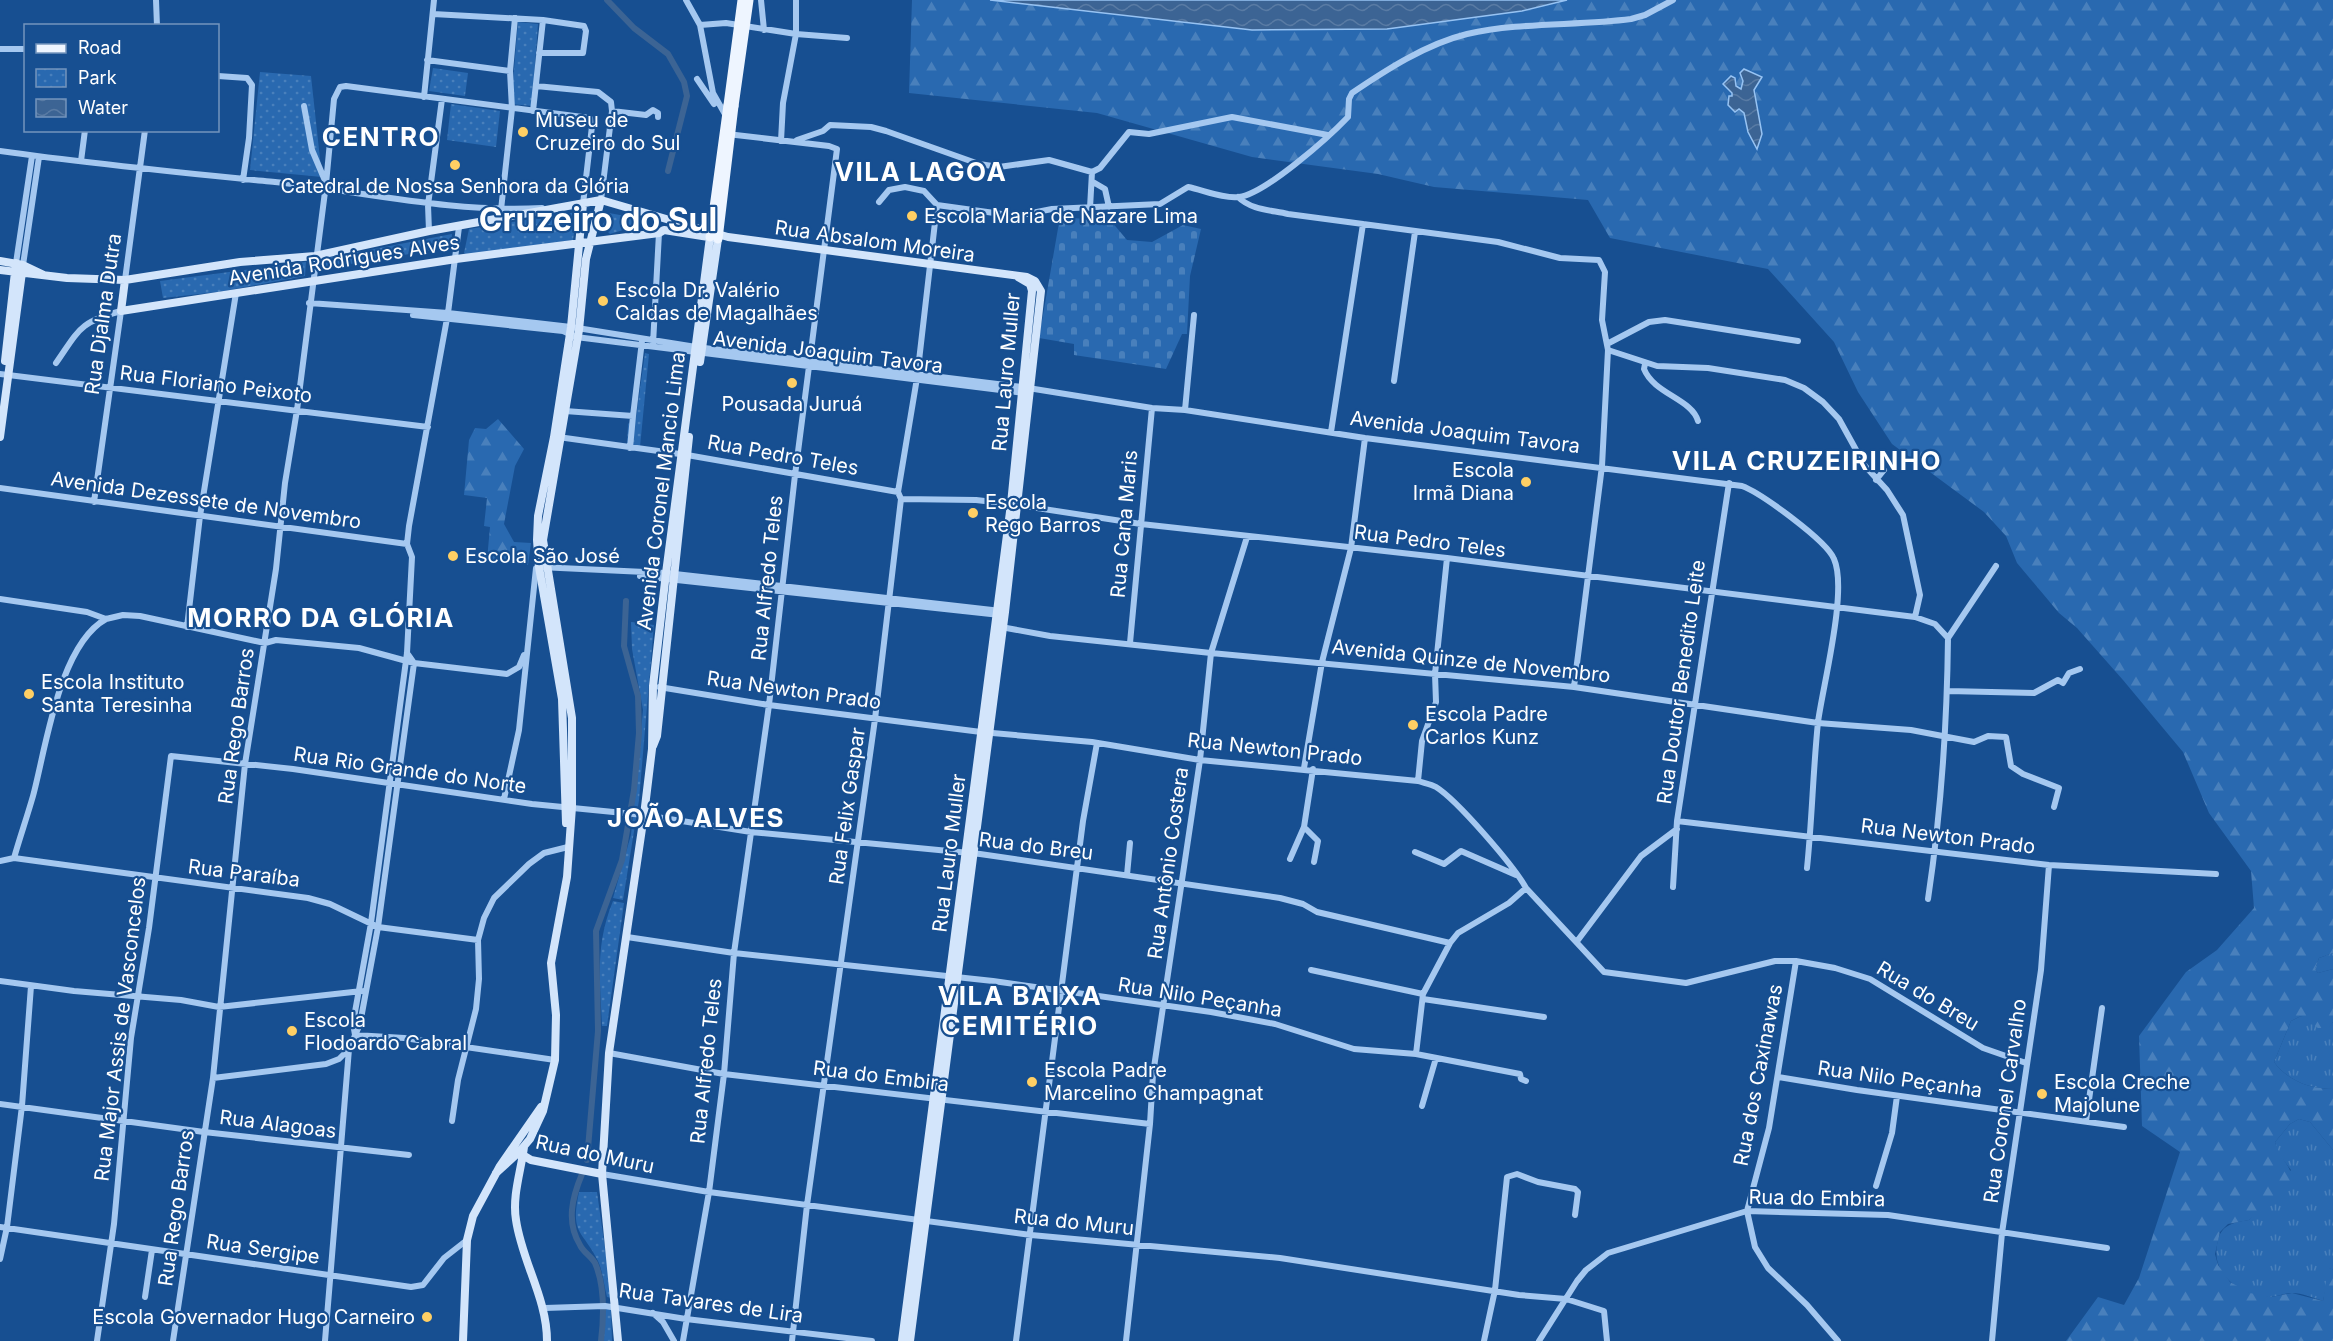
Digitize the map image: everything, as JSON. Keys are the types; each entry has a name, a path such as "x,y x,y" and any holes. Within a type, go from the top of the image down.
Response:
{"main road":[{"path":"717,235 728,111 742,0"},
{"path":"728,111 749,0"}],"street":[{"path":"156,0 157,24"},
{"path":"434,0 424,97 586,117 592,121 583,204 586,259 527,646 519,730 504,799"},
{"path":"686,0 700,25 713,93 728,111"},
{"path":"761,0 764,30"},
{"path":"781,141 783,103 796,34 796,0"},
{"path":"879,202 889,190 905,187 924,191 937,205 1016,216 1052,209 1160,204 1188,187 1238,197 1267,185 1348,117 1348,99 1352,93 1395,65 1438,45 1464,35 1514,27 1631,19 1645,15 1673,0"},
{"path":"433,14 543,20 581,24 585,29 583,53 539,53"},
{"path":"501,210 512,109 510,71 514,18"},
{"path":"533,111 543,20"},
{"path":"700,25 726,23 796,34 847,38"},
{"path":"0,49 24,49"},
{"path":"427,60 510,71"},
{"path":"219,76 251,80 250,133 243,180"},
{"path":"697,79 715,106 728,111"},
{"name":"Rua Rego Barros","path":"173,1341 213,1078 245,764 297,410 315,256 326,187 334,99 340,87 346,86 424,97"},
{"path":"536,86 598,92 610,102 612,111 601,200 585,244"},
{"path":"429,231 428,205 442,99"},
{"path":"304,106 312,150 326,187"},
{"path":"612,111 646,115 653,110 658,113 658,117"},
{"path":"727,134 793,142 823,131 830,125 871,127 908,137 979,164 999,167 1049,160 1089,172 1100,168 1129,132 1149,134 1233,117 1328,135"},
{"path":"81,160 85,132"},
{"name":"Rua Djalma Dutra","path":"94,502 145,132"},
{"name":"Rua Alfredo Teles","path":"683,1341 709,1192 734,953 769,705 795,475 837,153 835,147 793,142"},
{"path":"0,151 243,180 326,187 428,205 501,210 566,206"},
{"path":"0,397 35,156"},
{"path":"1089,172 1093,182 1090,208"},
{"path":"1093,182 1105,189 1109,207"},
{"path":"1238,197 1244,204 1256,207 1415,232 1498,242 1560,258 1599,260 1605,272 1602,320 1608,347 1602,466 1574,687"},
{"name":"Avenida Rodrigues Alves","path":"19,268 44,275 125,280 240,262 315,256 429,231 601,200 717,235"},
{"path":"901,499 898,492 917,375 937,205"},
{"path":"653,343 658,232 665,221 658,217 649,224 658,232"},
{"path":"1331,432 1363,224"},
{"path":"393,784 406,656 412,557 407,544 447,321 459,226"},
{"name":"Avenida Rodrigues Alves","path":"56,363 81,327 94,319 121,311 456,259 585,244 658,232 717,235"},
{"path":"1394,381 1415,232"},
{"name":"Rua Absalom Moreira","path":"717,235 824,252 1018,277"},
{"name":"Avenida Coronel Mancio Lima","path":"618,1341 602,1174 609,1053 645,815 657,687 684,454 717,235"},
{"path":"0,261 19,268"},
{"path":"0,270 19,268"},
{"name":"Rua Lauro Muller","path":"910,1341 937,1099 1001,613 1026,390 1041,291 1032,278 1018,277"},
{"path":"187,627 200,516 236,293"},
{"path":"309,303 447,321 574,332"},
{"path":"384,311 448,313 574,332"},
{"path":"1185,410 1194,315"},
{"path":"1608,347 1649,322 1665,320 1798,341"},
{"path":"558,437 565,411 574,332"},
{"name":"Avenida Joaquim Tavora","path":"574,332 699,350 917,375 1152,408 1185,410 1365,438 1729,483 1755,491 1826,547 1834,559 1838,584 1835,609"},
{"path":"630,448 642,342"},
{"path":"1608,347 1645,364 1708,368 1785,380 1804,388 1839,419 1858,455 1876,480 1887,490 1906,521 1920,595 1915,617"},
{"path":"1645,364 1644,369 1652,381 1691,409 1698,421"},
{"path":"0,435 4,374"},
{"name":"Rua Floriano Peixoto","path":"4,374 428,427"},
{"name":"Rua Cana Maris","path":"1130,643 1152,408"},
{"path":"565,411 633,416"},
{"name":"Rua Pedro Teles","path":"558,437 684,454 898,492"},
{"path":"1304,768 1322,662 1351,548 1365,438"},
{"path":"1876,480 1884,470"},
{"name":"Rua Doutor Benedito Leite","path":"1673,886 1677,821 1696,704 1710,590 1729,483"},
{"name":"Avenida Dezessete de Novembro","path":"0,488 407,544"},
{"name":"Rua Pedro Teles","path":"901,499 976,500 1141,524 1447,558 1710,590 1835,609 1915,617 1935,624 1948,638"},
{"name":"Rua Felix Gaspar","path":"792,1341 807,1206 875,719 901,499"},
{"name":"Rua Antônio Costera","path":"1126,1341 1150,1124 1153,1074 1166,1005 1200,760 1211,653 1247,537"},
{"path":"1418,781 1422,741 1436,702 1435,674 1447,558"},
{"path":"1928,899 1935,851 1948,692 1948,638 1996,566"},
{"path":"540,567 669,577 889,599 1001,613"},
{"path":"463,1341 467,1240 473,1216 496,1173 520,1150 540,1117 555,1060 556,1015 551,963 567,877 572,718 540,567"},
{"path":"0,599 87,612 106,619 132,615 264,643 276,640 339,646 406,656 414,663 507,674 519,667 527,646"},
{"path":"1807,868 1818,723 1835,609"},
{"path":"14,858 33,795 55,699 82,642 106,619"},
{"name":"Avenida Quinze de Novembro","path":"999,627 1050,636 1211,653 1574,687 1818,723 1911,730 1974,742 1988,736 2006,737 2011,766 2023,774 2059,788 2054,807"},
{"path":"325,1341 349,1049 360,1024 371,923 414,663"},
{"path":"1948,692 2034,693 2058,680 2063,682 2069,673 2080,669"},
{"name":"Rua Newton Prado","path":"657,687 875,719 1097,743 1200,760 1304,768 1418,781 1435,786 1444,794 1520,876 1526,888 1578,940 1604,972 1672,982 1697,982 1776,961 1811,963"},
{"path":"1016,1341 1083,821 1097,743"},
{"name":"Rua Rio Grande do Norte","path":"171,756 645,815"},
{"name":"Rua Major Assis de Vasconcelos","path":"97,1341 111,1243 137,995 171,756"},
{"path":"1290,860 1304,827 1313,769"},
{"name":"Rua do Breu","path":"645,815 752,832 858,841 1182,882 1280,898 1302,904 1317,912 1450,943"},
{"name":"Rua Newton Prado","path":"1677,821 2049,865 2216,874"},
{"path":"1304,827 1318,841 1314,862"},
{"path":"1578,940 1641,856 1677,829"},
{"path":"362,991 378,927 384,843"},
{"path":"452,1121 458,1080 474,1023 479,979 478,940 484,918 494,898 511,879 544,853 568,843"},
{"path":"1127,875 1130,843"},
{"path":"1415,852 1444,864 1461,851 1520,876"},
{"name":"Rua Paraíba","path":"0,861 14,858 330,904 378,927 478,940"},
{"name":"Rua Coronel Carvalho","path":"1992,1341 2002,1233 2046,930 2049,865"},
{"path":"1416,1054 1423,996 1434,969 1450,943 1458,933 1509,903 1526,888"},
{"name":"Rua Nilo Peçanha","path":"627,937 734,953 1166,1005 1275,1024 1354,1049 1416,1054 1521,1074 1521,1078 1526,1081"},
{"name":"Rua dos Caxinawas","path":"1796,962 1764,1152 1747,1211 1752,1239 1760,1256 1838,1341"},
{"name":"Rua do Breu","path":"1811,963 1870,979 1983,1048 2026,1063"},
{"path":"1311,970 1423,996 1544,1017"},
{"path":"0,981 31,986 137,995 219,1007 362,991"},
{"path":"0,1259 21,1106 31,986"},
{"path":"2086,1121 2102,1008"},
{"path":"355,1035 467,1047 555,1060"},
{"path":"213,1078 326,1064 339,1059 349,1049"},
{"name":"Rua do Embira","path":"609,1053 723,1074 1150,1124"},
{"path":"1422,1106 1436,1058"},
{"name":"Rua Nilo Peçanha","path":"1778,1077 2124,1127"},
{"path":"1876,1186 1892,1133 1897,1096"},
{"name":"Rua Alagoas","path":"0,1104 204,1132 409,1155"},
{"path":"520,1150 515,1201 516,1218 522,1246 545,1308 547,1341"},
{"name":"Rua do Muru","path":"520,1150 602,1174 807,1206 1031,1235 1280,1258 1518,1295 1566,1299 1604,1311 1607,1341"},
{"path":"1484,1341 1495,1290 1507,1176 1517,1174 1538,1182 1575,1189 1578,1192 1575,1215"},
{"name":"Rua do Embira","path":"1539,1341 1586,1270 1608,1253 1747,1211 1888,1215 2107,1248"},
{"name":"Rua Lauro Muller","path":"902,1341 922,1220"},
{"name":"Rua Sergipe","path":"4,1227 186,1256 420,1287 444,1258 467,1240"},
{"path":"146,1297 152,1250"},
{"name":"Rua Tavares de Lira","path":"545,1308 616,1307 650,1311 686,1319 872,1341"},
{"path":"650,1311 663,1322 674,1341"}],"green space":[{"path":"912,0 990,0 1252,30 1522,11 1567,0 2333,0 2333,953 2319,958 2315,969 2318,973 2333,969 2333,1022 2329,1028 2318,1028 2301,1016 2291,1021 2274,1062 2300,1083 2333,1089 2333,1150 2310,1122 2299,1119 2290,1124 2275,1142 2290,1170 2293,1181 2249,1220 2228,1224 2220,1232 2215,1254 2218,1265 2230,1282 2250,1293 2271,1297 2292,1293 2323,1301 2326,1281 2321,1272 2331,1268 2333,1270 2333,1341 2066,1341 2098,1297 2124,1305 2139,1278 2180,1152 2142,1126 2139,1036 2186,972 2217,950 2254,908 2251,871 2209,813 2183,752 2123,680 2077,628 2059,613 2017,563 2006,536 1984,512 1892,444 1858,392 1834,342 1768,269 1610,238 1588,200 1434,187 1378,174 1252,157 1097,113 909,93"},
{"path":"518,22 538,24 532,106 511,104"},
{"path":"433,68 468,73 465,96 429,91"},
{"path":"260,72 311,76 322,177 250,170"},
{"path":"451,104 500,111 496,147 447,140"},
{"path":"577,212 573,240 467,255 464,253 469,229"},
{"path":"609,213 636,218 636,226 610,234 602,226"},
{"path":"1060,217 1111,221 1127,240 1152,242 1183,225 1201,229 1190,276 1187,334 1182,334 1166,369 1074,355 1074,344 1039,338"},
{"path":"452,234 451,247 320,269 322,259"},
{"path":"306,262 305,276 218,292 163,298 160,281"},
{"path":"303,268 304,273 263,279 262,273"},
{"path":"645,353 649,354 640,447 627,446 628,424 636,417"},
{"path":"498,419 524,449 515,466 504,524 514,542 531,543 528,565 487,560 490,527 484,526 487,498 464,495 469,440 475,428 486,429"},
{"path":"631,622 654,625 639,800 623,900 613,898 631,835 643,710 632,649"},
{"path":"613,901 624,903 607,1026 602,1026 601,947 603,932"},
{"path":"2333,953 2333,969 2318,973 2315,969 2319,958"},
{"path":"2301,1016 2329,1027 2333,1022 2333,1089 2300,1083 2274,1062 2291,1021"},
{"path":"2299,1119 2310,1122 2333,1150 2333,1270 2330,1268 2323,1301 2296,1293 2269,1297 2249,1293 2231,1282 2219,1266 2216,1256 2218,1238 2224,1229 2232,1224 2249,1220 2291,1170 2278,1153 2275,1142 2290,1124"},
{"path":"579,1192 597,1192 612,1298 607,1297 598,1261 579,1231 576,1216"},
{"path":"603,1307 611,1310 612,1341 604,1341"}],"water":[{"path":"990,0 1567,0 1522,11 1387,29 1252,30"},
{"path":"1744,69 1762,77 1754,90 1762,134 1757,149 1748,132 1744,113 1739,109 1735,112 1728,105 1729,96 1732,96 1732,93 1723,84 1731,76 1735,78 1736,86 1741,89 1743,81 1740,73"}],"waterway":[{"path":"607,0 634,28 668,54 684,82 687,96 668,171"},
{"path":"587,1160 598,1031 596,931 622,860 634,790 639,733 638,696 624,646 626,601"},
{"path":"582,1174 573,1201 573,1228 581,1247 595,1263 601,1281 603,1311 601,1341"}],"place":[{"name":"Museu de Cruzeiro do Sul","path":"523,132"},
{"name":"Catedral de Nossa Senhora da Glória","path":"455,165"},
{"name":"Escola Maria de Nazare Lima","path":"912,216"},
{"name":"Escola Dr. Valério Caldas de Magalhães","path":"603,301"},
{"name":"Pousada Juruá","path":"792,383"},
{"name":"Escola Irmã Diana","path":"1526,482"},
{"name":"Escola Rego Barros","path":"973,513"},
{"name":"Escola São José","path":"453,556"},
{"name":"Escola Instituto Santa Teresinha","path":"29,694"},
{"name":"Escola Padre Carlos Kunz","path":"1413,725"},
{"name":"Escola Flodoardo Cabral","path":"292,1031"},
{"name":"Escola Padre Marcelino Champagnat","path":"1032,1082"},
{"name":"Escola Creche Majolune","path":"2042,1094"},
{"name":"Escola Governador Hugo Carneiro","path":"427,1317"}],"district":[{"name":"CENTRO","path":"381,137"},
{"name":"VILA LAGOA","path":"921,172"},
{"name":"Cruzeiro do Sul","path":"598,220"},
{"name":"VILA CRUZEIRINHO","path":"1807,461"},
{"name":"MORRO DA GLÓRIA","path":"321,618"},
{"name":"JOÃO ALVES","path":"696,818"},
{"name":"VILA BAIXA CEMITÉRIO","path":"1020,1011"}]}
